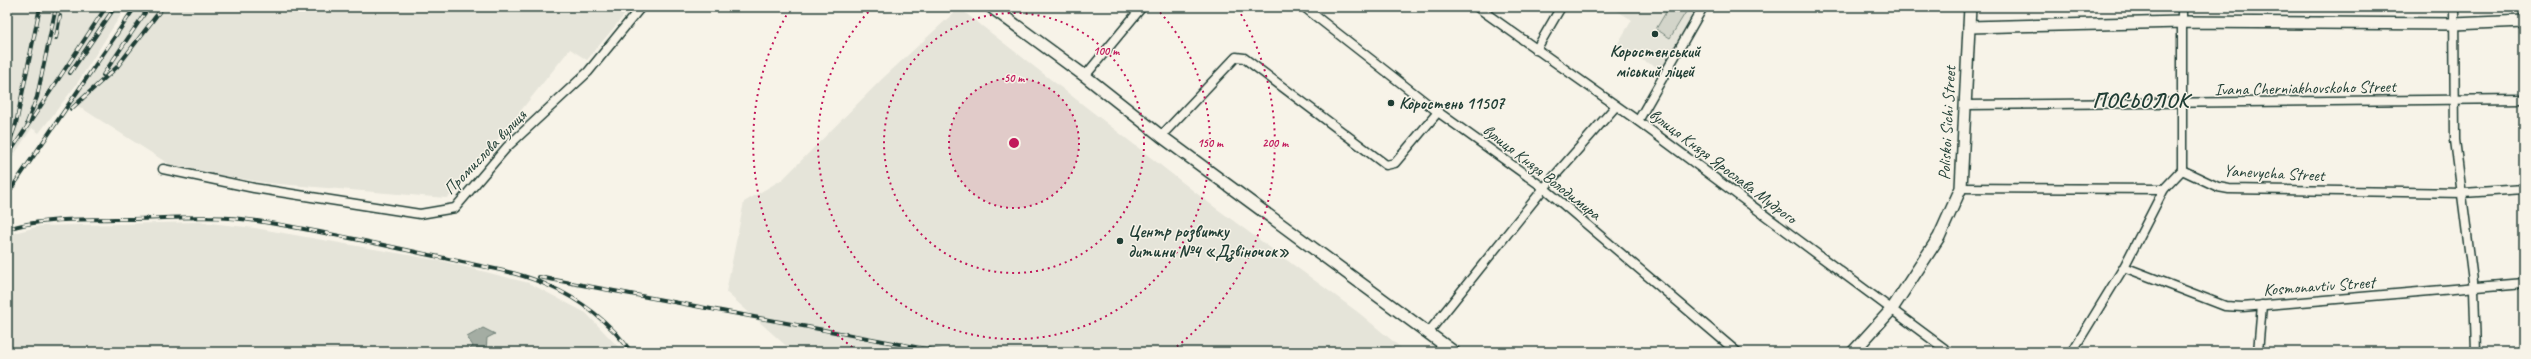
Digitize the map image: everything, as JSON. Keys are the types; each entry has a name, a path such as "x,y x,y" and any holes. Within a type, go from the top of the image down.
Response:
{"street":[{"name":"Промислова вулиця","path":"163,169 254,188 420,214 455,208 507,147 588,72 641,7"},
{"path":"991,7 1085,76 1161,136 1454,352"},
{"path":"1085,76 1142,7"},
{"name":"вулиця Князя Володимира","path":"1304,7 1438,112 1544,188 1737,352"},
{"name":"вулиця Князя Ярослава Мудрого","path":"1477,7 1638,121 1949,352"},
{"path":"1536,50 1561,7"},
{"path":"1638,121 1703,7"},
{"name":"Poliskoi Sichi Street","path":"1853,352 1892,309 1939,237 1961,188 1967,105 1970,7"},
{"path":"2072,352 2124,267 2164,190 2182,170 2182,7"},
{"path":"2454,7 2456,101 2455,140 2474,289 2476,352"},
{"path":"1969,27 2182,22 2454,24 2524,21"},
{"path":"1161,136 1236,57 1244,58 1386,165 1395,163 1438,112"},
{"name":"Ivana Cherniakhovskoho Street","path":"1967,105 2182,104 2524,99"},
{"path":"1428,333 1544,188 1616,106"},
{"name":"Yanevycha Street","path":"2182,170 2218,187 2229,189 2463,194 2524,189"},
{"path":"1961,188 2164,190"},
{"name":"Kosmonavtiv Street","path":"2124,267 2225,306 2262,305 2474,289 2524,283"},
{"path":"2258,352 2262,305"}],"shaded area":[{"path":"7,7 126,7 76,85 39,133 32,128 7,165"},
{"path":"137,7 631,7 587,60 570,49 454,194 446,198 267,183 175,168 72,102"},
{"name":"Коростенський міський ліцей","path":"1611,7 1703,7 1666,71 1615,48 1632,20"},
{"path":"1669,7 1689,7 1670,38 1656,29"},
{"path":"959,8 1209,203 1359,313 1406,352 793,352 726,292 744,202 783,179 882,79"},
{"path":"200,222 255,228 442,261 529,283 586,313 623,352 7,352 7,235 40,226"},
{"path":"483,328 495,334 487,338 486,352 467,352 473,346 467,337"}],"railway":[{"path":"7,149 16,124 40,7"},
{"path":"27,123 37,97 56,7"},
{"path":"7,157 106,7"},
{"path":"70,73 115,7"},
{"path":"7,195 135,7"},
{"path":"103,75 149,7"},
{"path":"71,109 117,67 163,7"},
{"path":"56,38 60,16"},
{"path":"7,229 20,225 61,220 204,217 257,221 332,234 526,277 559,291 583,305 614,331 631,352"},
{"path":"539,277 942,352"}],"place":[{"name":"Коростенський міський ліцей","path":"1655,34"},
{"name":"Коростень 11507","path":"1391,103"},
{"name":"Центр розвитку дитини №4 «Дзвіночок»","path":"1120,241"}],"district":[{"name":"ПОСЬОЛОК","path":"2141,100"}]}
